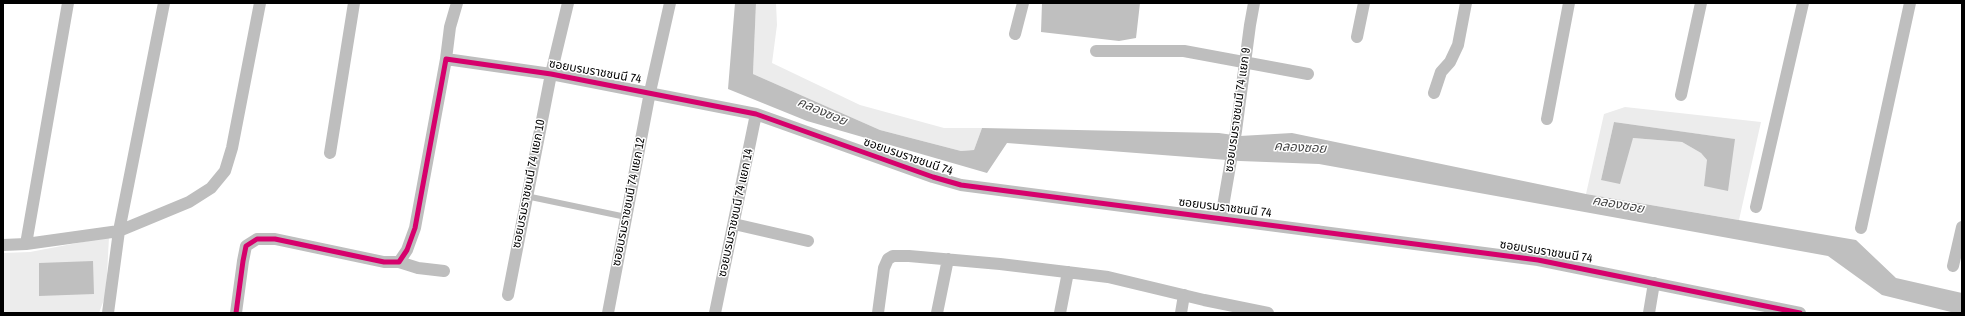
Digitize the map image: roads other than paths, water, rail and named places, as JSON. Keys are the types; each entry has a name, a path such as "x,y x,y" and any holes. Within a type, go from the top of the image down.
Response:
{"street":[{"path":"26,244 68,3"},
{"path":"108,313 119,231 164,3"},
{"path":"3,244 26,244 119,231 189,202 211,188 225,171 232,148 260,3"},
{"path":"330,153 354,3"},
{"path":"399,262 408,250 415,228 446,59 450,28 457,3"},
{"name":"ซอยบรมราชชนนี 74 แยก 10","path":"508,295 526,196 551,74 568,3"},
{"name":"ซอยบรมราชชนนี 74 แยก 12","path":"608,313 650,92 670,3"},
{"path":"1015,34 1023,3"},
{"name":"ซอยบรมราชชนนี 74 แยก 9","path":"1221,218 1236,131 1254,3"},
{"path":"1357,37 1364,3"},
{"path":"1434,93 1441,72 1450,62 1458,45 1466,3"},
{"path":"1547,119 1569,3"},
{"path":"1681,96 1701,3"},
{"path":"1756,207 1803,3"},
{"path":"1861,228 1910,3"},
{"path":"1096,51 1184,52 1308,74"},
{"name":"ซอยบรมราชชนนี 74","path":"446,59 551,74 650,92 756,114 932,177 961,185 1545,261 1800,313"},
{"name":"ซอยบรมราชชนนี 74 แยก 14","path":"715,313 756,114"},
{"path":"734,224 808,241"},
{"path":"1954,266 1962,227"},
{"path":"236,313 246,246 257,239 275,239 384,262 399,262 418,268 444,271"},
{"path":"878,313 884,268 888,259 893,256 948,259 1108,277 1268,313"},
{"path":"937,313 948,259"},
{"path":"1060,313 1068,272"},
{"path":"1649,313 1654,283"},
{"path":"1181,313 1184,295"}],"lane":[{"path":"526,196 626,217"}],"water":[{"name":"คลองซอย","path":"735,3 756,3 753,74 880,130 961,151 974,150 982,128 1219,133 1240,136 1292,133 1586,194 1856,240 1896,278 1962,293 1962,313 1955,313 1882,295 1828,256 1319,164 1240,161 1007,143 987,173 807,121 728,89"},
{"path":"1042,3 1140,3 1136,38 1119,41 1041,32"},
{"path":"1614,122 1735,139 1728,191 1704,186 1707,160 1701,153 1682,142 1633,138 1620,184 1601,180"},
{"path":"93,261 94,294 39,296 39,263"}]}
